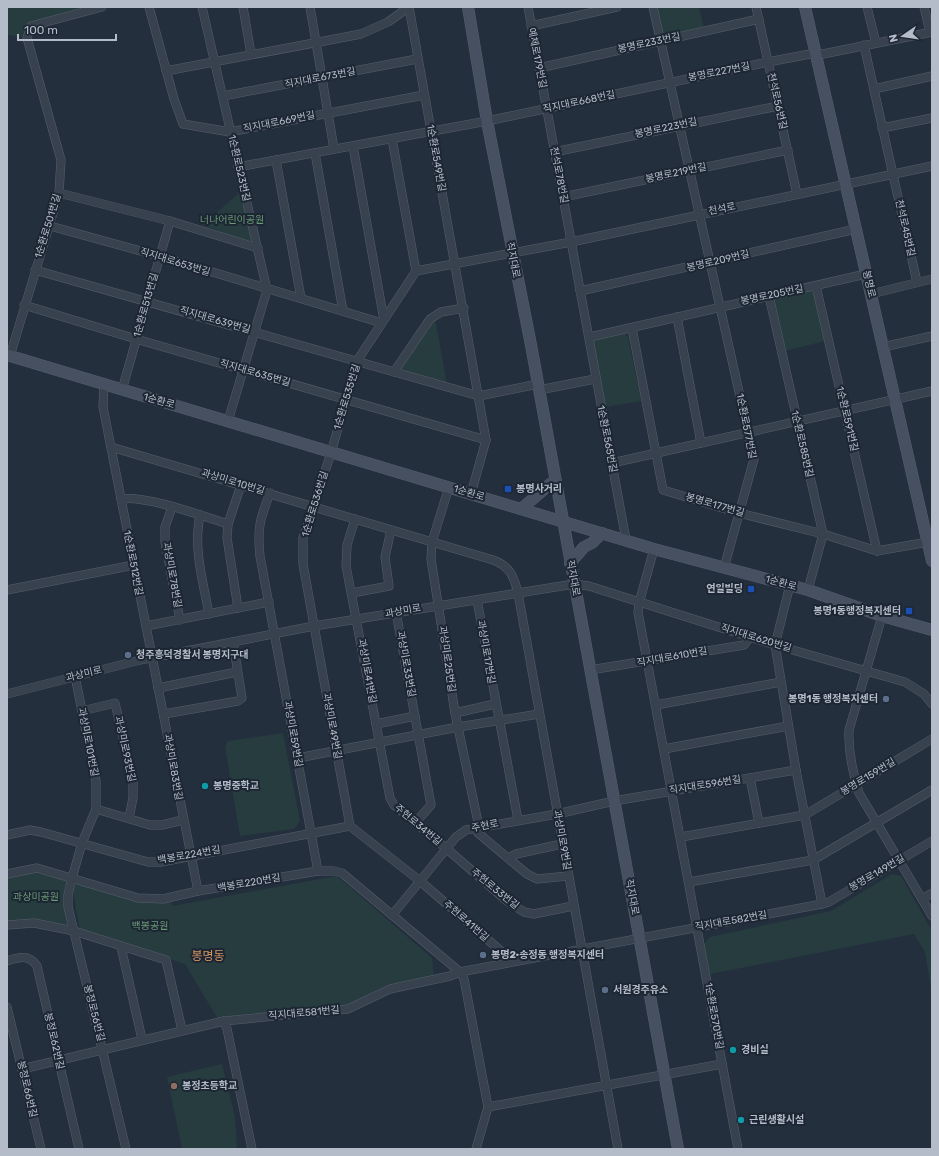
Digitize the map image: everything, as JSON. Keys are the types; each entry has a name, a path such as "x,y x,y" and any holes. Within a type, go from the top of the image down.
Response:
{"street":[{"name":"1순환로501번길","path":"8,356 50,226 59,193 61,160 27,38 31,26 102,7"},
{"name":"직지대로669번길","path":"149,7 177,111 183,124 230,132 328,112 424,95"},
{"name":"1순환로523번길","path":"202,7 267,290 228,421"},
{"path":"310,7 334,149"},
{"path":"166,71 214,60 361,34 388,22 409,7"},
{"name":"1순환로549번길","path":"409,7 417,59 464,308 486,440 471,494"},
{"name":"직지대로","path":"468,7 487,121 563,521 678,1149"},
{"name":"예체로179번길","path":"528,7 547,109"},
{"path":"531,26 617,7"},
{"name":"1순환로577번길","path":"652,7 721,306 754,459 724,568"},
{"name":"천석로56번길","path":"756,7 797,194"},
{"name":"봉명로","path":"805,7 932,561"},
{"path":"867,7 876,43"},
{"path":"924,7 931,32"},
{"path":"243,9 251,54"},
{"name":"봉명로233번길","path":"539,68 758,19"},
{"name":"봉명로227번길","path":"670,82 768,62 823,54 931,32"},
{"name":"천석로45번길","path":"864,45 917,282"},
{"name":"직지대로673번길","path":"222,96 417,59"},
{"path":"874,89 932,76"},
{"name":"직지대로668번길","path":"238,168 487,121 670,82"},
{"name":"봉명로223번길","path":"554,152 679,125 778,106"},
{"name":"천석로78번길","path":"547,109 580,291"},
{"path":"882,128 931,118"},
{"path":"383,321 416,271 392,139"},
{"path":"353,146 369,231 383,321"},
{"name":"봉명로219번길","path":"563,197 689,169 788,150"},
{"path":"315,153 343,311"},
{"path":"276,160 301,298"},
{"name":"천석로","path":"512,253 932,166"},
{"path":"59,193 170,221 258,248"},
{"name":"1순환로513번길","path":"122,390 170,221"},
{"name":"직지대로653번길","path":"50,226 159,256 267,290 383,321"},
{"name":"봉명로209번길","path":"580,291 711,263 856,229"},
{"path":"416,271 512,253"},
{"name":"직지대로639번길","path":"35,270 479,396 595,379"},
{"name":"봉명로205번길","path":"590,337 866,274"},
{"path":"871,294 932,279"},
{"name":"1순환로591번길","path":"816,286 877,551"},
{"name":"1순환로565번길","path":"580,291 590,337 595,379 626,540"},
{"name":"1순환로585번길","path":"769,296 823,534 808,590"},
{"name":"직지대로635번길","path":"24,305 136,340 244,369 486,440"},
{"path":"394,372 435,314 464,308"},
{"path":"677,317 702,444"},
{"name":"1순환로535번길","path":"331,453 345,399 357,361 383,321"},
{"name":"봉명로177번길","path":"632,328 663,490 739,513 823,534 877,551 928,542"},
{"path":"883,346 932,336"},
{"name":"1순환로","path":"8,356 654,549 808,590 882,616 932,630"},
{"name":"1순환로512번길","path":"104,385 103,407 152,658"},
{"path":"612,463 845,412 932,391"},
{"name":"과상미로10번길","path":"111,447 501,563 509,569 518,594"},
{"name":"1순환로536번길","path":"314,626 302,551 303,538 331,453"},
{"path":"521,509 555,480"},
{"path":"238,608 227,548 228,524 241,485"},
{"name":"과상미로25번길","path":"449,487 432,542 430,559 439,605 455,713 479,827"},
{"name":"과상미로59번길","path":"270,494 261,517 258,534 318,871"},
{"path":"121,499 129,497 172,507 228,524"},
{"name":"과상미로78번길","path":"172,507 166,527 165,542 180,620"},
{"path":"200,515 196,545 209,614"},
{"path":"355,519 347,545 346,556 352,593 389,586 385,557 391,530"},
{"path":"570,563 584,547 592,543 602,533"},
{"name":"1순환로570번길","path":"654,549 639,603 638,612 738,1149"},
{"path":"7,590 134,565"},
{"name":"과상미로","path":"7,694 152,658 314,626 574,584"},
{"name":"직지대로620번길","path":"574,584 589,586 750,637 905,682 924,694 932,704"},
{"path":"790,585 775,644 788,726 822,904"},
{"name":"과상미로41번길","path":"352,593 379,744"},
{"name":"과상미로9번길","path":"518,594 618,1149"},
{"name":"과상미로17번길","path":"477,600 498,722 518,820"},
{"path":"146,626 269,602"},
{"name":"과상미로33번길","path":"396,612 418,736"},
{"path":"882,616 849,730 848,742 852,770 859,793 932,916"},
{"name":"과상미로49번길","path":"314,626 350,826"},
{"name":"직지대로610번길","path":"590,670 648,662 744,645 750,637"},
{"path":"164,714 238,701 242,698 233,642"},
{"name":"과상미로83번길","path":"152,658 164,714 189,855 198,892"},
{"path":"158,688 238,672"},
{"name":"과상미로101번길","path":"72,878 82,843 96,809 96,781 75,676"},
{"path":"656,705 781,682"},
{"name":"과상미로93번길","path":"82,711 115,703 133,780 133,798 129,818"},
{"path":"455,713 496,704"},
{"path":"298,758 379,744 458,727 498,722 539,714"},
{"path":"376,724 415,716"},
{"path":"664,750 788,726"},
{"path":"415,823 431,805 418,736"},
{"name":"봉명로159번길","path":"805,815 932,739"},
{"name":"주현로34번길","path":"379,744 390,798 394,805 447,849"},
{"name":"직지대로596번길","path":"614,801 796,770"},
{"path":"750,778 759,823"},
{"path":"689,882 813,860 929,792"},
{"name":"주현로","path":"393,914 456,837 466,830 557,814 614,801"},
{"path":"96,809 150,825 162,825 183,820"},
{"path":"680,837 805,815"},
{"name":"백봉로224번길","path":"7,835 30,830 148,862 161,862 189,855 350,826"},
{"name":"주현로41번길","path":"350,826 420,881 502,952 511,962"},
{"path":"479,827 478,833 527,874 537,879 568,876"},
{"name":"봉명로149번길","path":"822,904 932,841"},
{"path":"508,858 516,854 562,844"},
{"name":"주현로33번길","path":"447,849 507,901 524,912 534,914 574,906"},
{"name":"백봉로220번길","path":"7,874 37,868 138,898 163,899 318,871 334,871 342,873 393,914 460,972"},
{"name":"봉정로56번길","path":"72,878 68,895 74,931 126,1149"},
{"path":"922,899 932,894"},
{"name":"직지대로582번길","path":"639,938 822,904"},
{"path":"7,925 34,923 74,931 166,960 182,1030"},
{"name":"직지대로581번길","path":"22,1069 142,1039 224,1021 348,1009 390,989 450,976 460,972 639,938"},
{"path":"121,946 142,1039"},
{"name":"봉정로62번길","path":"7,961 25,957 32,959 36,966 79,1149"},
{"path":"460,972 464,979 488,1107 476,1149"},
{"name":"봉정로66번길","path":"7,1007 41,1149"},
{"path":"224,1021 227,1029 252,1149"},
{"path":"488,1107 722,1064"}],"green space":[{"path":"7,7 85,7 26,24 22,37 7,35"},
{"path":"657,7 699,7 704,28 667,37 663,34"},
{"name":"너나어린이공원","path":"241,191 252,239 247,242 203,225"},
{"path":"809,289 815,294 825,341 784,351 773,303 776,297"},
{"path":"435,318 447,385 399,372"},
{"path":"624,333 628,337 641,401 604,407 593,345 596,338"},
{"path":"283,733 300,821 294,829 240,836 225,747 228,741"},
{"name":"과상미공원","path":"37,872 67,881 65,897 70,919 65,927 7,924 7,878"},
{"path":"892,874 901,876 932,931 932,994 925,952 914,934 710,974 704,944 710,937 831,911"},
{"name":"백봉공원","path":"337,876 432,958 434,976 387,985 347,1006 218,1019 185,964 80,931 73,891 77,882 171,901 172,906"},
{"path":"222,1064 235,1117 237,1149 182,1149 167,1077"}],"place":[{"name":"봉명사거리","path":"508,489"},
{"name":"연일빌딩","path":"751,589"},
{"name":"봉명1동행정복지센터","path":"909,611"},
{"name":"청주흥덕경찰서 봉명지구대","path":"128,655"},
{"name":"봉명1동 행정복지센터","path":"886,699"},
{"name":"봉명중학교","path":"205,786"},
{"name":"봉명2·송정동 행정복지센터","path":"483,955"},
{"name":"서원경주유소","path":"605,990"},
{"name":"경비실","path":"733,1050"},
{"name":"봉정초등학교","path":"174,1086"},
{"name":"근린생활시설","path":"741,1120"}],"district":[{"name":"봉명동","path":"208,956"}]}
